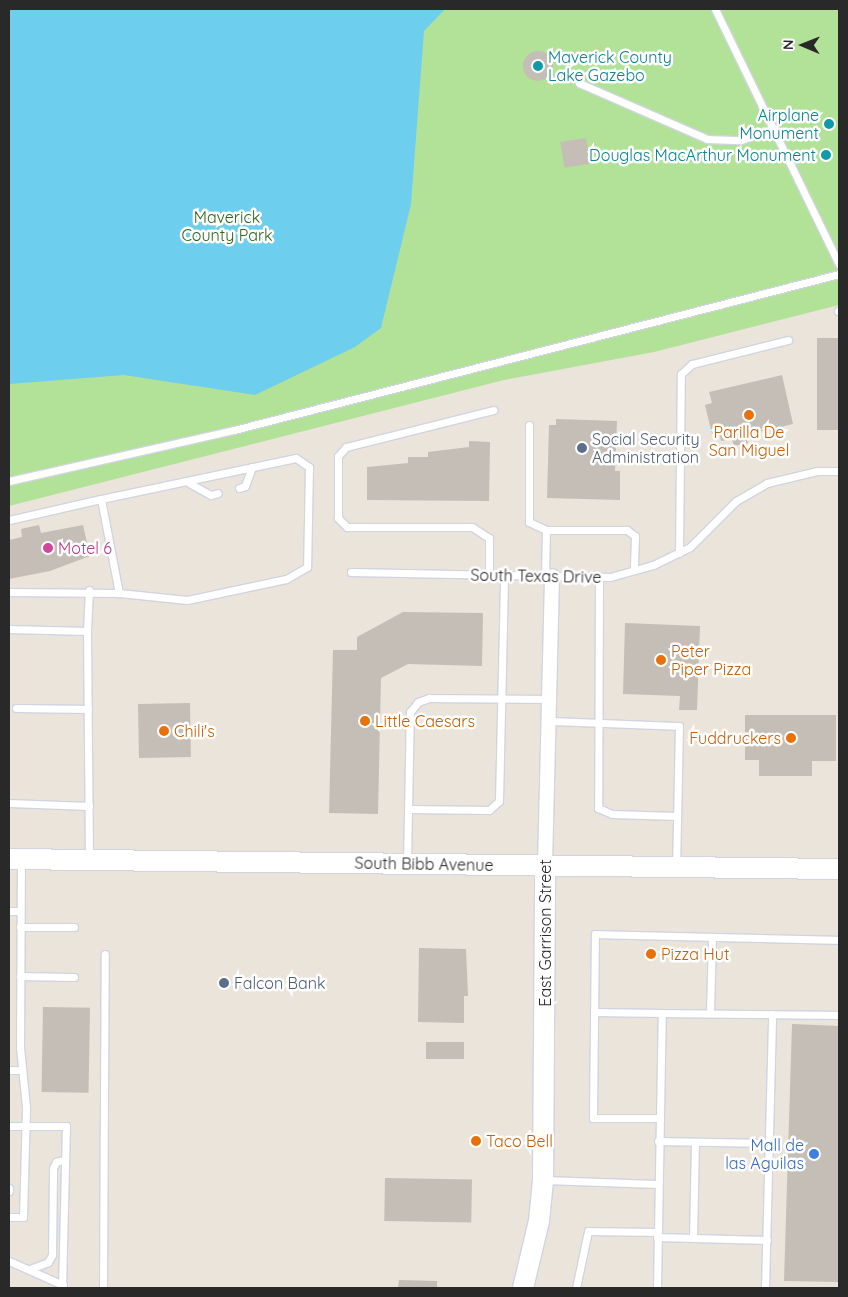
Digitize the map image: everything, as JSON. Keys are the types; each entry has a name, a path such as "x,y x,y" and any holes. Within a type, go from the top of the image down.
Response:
{"main road":[{"name":"South Bibb Avenue","path":"15,859 839,869"},
{"name":"East Garrison Street","path":"523,1288 539,1221 543,1180 545,865"}],"street":[{"name":"East Garrison Street","path":"545,865 549,721 548,576"}],"lane":[{"path":"715,9 775,128 839,264"},
{"path":"579,83 707,139 741,140 775,128"},
{"path":"9,481 234,430 839,274"},
{"path":"679,553 681,374 692,364 788,340"},
{"path":"490,575 488,538 472,527 347,527 338,518 338,456 346,447 493,410"},
{"path":"529,425 529,522 546,530 627,530 634,536 634,570"},
{"path":"9,520 101,499 189,483 296,458 308,467 307,567 286,579 187,600 89,590 9,592"},
{"path":"239,488 245,486 252,467"},
{"name":"South Texas Drive","path":"351,572 599,577 634,570 690,548 736,501 767,483 817,471 839,471"},
{"path":"189,483 211,495 218,494"},
{"path":"101,499 118,593"},
{"path":"546,530 548,576"},
{"path":"408,809 495,806 499,801 504,575"},
{"path":"599,577 596,721 598,808 612,814 677,816"},
{"path":"89,590 87,631 89,860"},
{"path":"9,629 87,631"},
{"path":"407,864 410,712 418,702 429,698 549,699"},
{"path":"16,708 88,709"},
{"path":"549,721 596,721 679,726 676,866"},
{"path":"9,803 89,806"},
{"path":"9,1218 22,1218 23,1126 26,1106 22,1070 20,911 15,859"},
{"path":"9,911 20,911"},
{"path":"20,927 74,927"},
{"path":"659,1118 593,1118 596,934 839,940"},
{"path":"710,1014 712,937"},
{"path":"103,1288 105,954"},
{"path":"20,976 74,977"},
{"path":"594,1012 839,1015"},
{"path":"656,1288 662,1013"},
{"path":"765,1288 772,1014"},
{"path":"9,1070 22,1070"},
{"path":"9,1126 66,1126 63,1287 30,1269 9,1261"},
{"path":"658,1141 769,1143"},
{"path":"693,1238 695,1142"},
{"path":"30,1269 48,1262 52,1255 53,1168 56,1162 65,1160"},
{"path":"543,1180 658,1184"},
{"path":"576,1288 588,1231 657,1234 693,1238 767,1240"}],"green space":[{"name":"Maverick County Park","path":"9,9 839,9 839,305 654,352 504,380 9,506"}],"water":[{"path":"9,9 445,9 424,31 411,204 381,328 355,347 255,395 124,375 9,384"}],"building":[{"name":"Maverick County Lake Gazebo","path":"538,51 549,55 553,66 549,77 538,81 527,77 523,66 527,55"},
{"path":"586,138 590,164 564,168 560,142"},
{"path":"817,338 839,338 839,430 817,430"},
{"name":"Parilla De San Miguel","path":"782,375 793,424 746,435 748,443 734,446 732,439 721,441 719,432 712,434 705,405 712,403 709,392"},
{"name":"Social Security Administration","path":"556,419 617,421 615,471 620,471 620,500 547,498 549,425 556,425"},
{"path":"469,441 490,442 489,501 367,500 367,467 408,463 408,457 428,457 428,452 469,447"},
{"name":"Motel 6","path":"39,525 41,533 83,525 90,556 50,571 9,579 9,540 22,537 21,529"},
{"path":"403,612 483,613 482,666 408,664 381,678 378,814 329,813 333,650 357,650 357,637"},
{"name":"Peter Piper Pizza","path":"625,623 700,626 697,710 679,710 680,696 623,694"},
{"name":"Chili's","path":"190,703 191,757 139,758 138,704"},
{"name":"Fuddruckers","path":"745,715 836,715 836,761 812,761 812,776 759,776 759,760 745,760"},
{"path":"419,948 466,949 468,996 464,996 464,1023 418,1022"},
{"path":"43,1007 90,1008 89,1093 42,1092"},
{"name":"Mall de las Aguilas","path":"792,1024 839,1026 839,1282 784,1281"},
{"path":"426,1042 464,1042 464,1059 426,1059"},
{"path":"385,1178 472,1180 471,1223 384,1221"},
{"path":"399,1280 437,1281 437,1288 398,1288"}],"place":[{"name":"Maverick County Lake Gazebo","path":"538,66"},
{"name":"Airplane Monument","path":"829,124"},
{"name":"Douglas MacArthur Monument","path":"826,155"},
{"name":"Parilla De San Miguel","path":"749,415"},
{"name":"Social Security Administration","path":"582,448"},
{"name":"Motel 6","path":"48,548"},
{"name":"Peter Piper Pizza","path":"661,660"},
{"name":"Little Caesars","path":"365,721"},
{"name":"Chili's","path":"164,731"},
{"name":"Fuddruckers","path":"791,738"},
{"name":"Pizza Hut","path":"651,954"},
{"name":"Falcon Bank","path":"224,983"},
{"name":"Taco Bell","path":"476,1141"},
{"name":"Mall de las Aguilas","path":"814,1154"}]}
